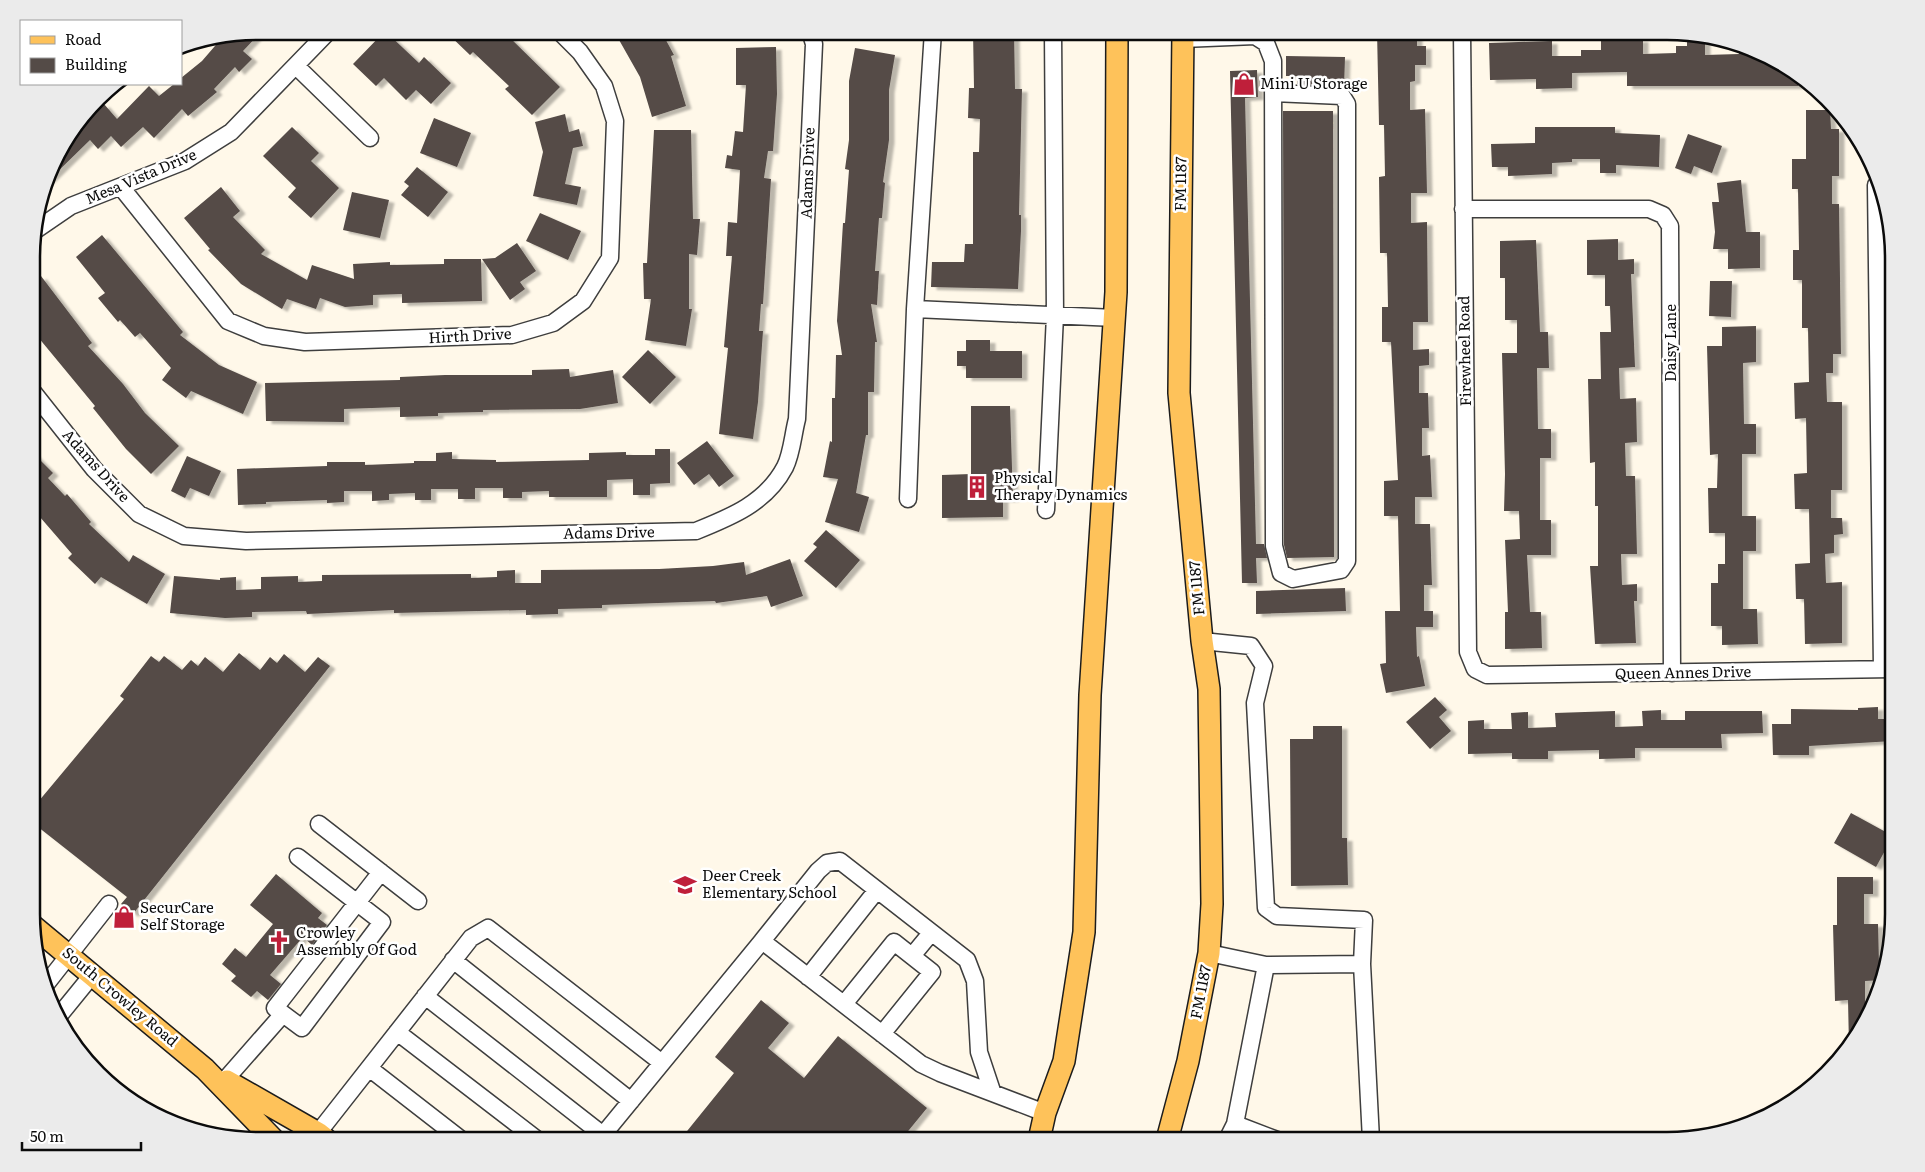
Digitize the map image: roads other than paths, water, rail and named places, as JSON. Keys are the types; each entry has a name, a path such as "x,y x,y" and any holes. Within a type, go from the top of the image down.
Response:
{"main road":[{"path":"1041,1132 1064,1061 1084,932 1090,695 1115,318 1117,40"},
{"name":"FM 1187","path":"1169,1132 1188,1061 1209,953 1212,904 1209,689 1202,641 1178,393 1183,40"},
{"name":"South Crowley Road","path":"41,932 205,1069 266,1132"},
{"name":"South Crowley Road","path":"205,1069 314,1132"}],"street":[{"name":"Mesa Vista Drive","path":"43,225 71,206 185,161 231,132 321,40"},
{"name":"Hirth Drive","path":"121,187 228,321 264,336 305,342 512,335 553,323 583,301 610,258 615,121 604,86 580,52 568,40"},
{"name":"Adams Drive","path":"40,401 94,469 140,514 184,536 246,542 696,531 740,513 763,496 785,467 798,419 813,40"},
{"path":"908,499 915,309 932,40"},
{"path":"1046,510 1055,315 1054,40"},
{"path":"1261,40 1266,43 1273,61 1273,93 1274,546 1280,573 1293,578 1340,570 1347,561 1347,104 1342,96 1273,93"},
{"name":"Firewheel Road","path":"1462,40 1468,652 1474,669"},
{"path":"296,66 370,138"},
{"path":"1878,204 1885,432"},
{"name":"Daisy Lane","path":"1463,209 1649,209 1663,215 1670,226 1672,673"},
{"path":"915,309 1115,318"},
{"path":"1202,641 1250,646 1264,666 1255,703 1266,908 1278,916 1364,920 1362,964 1372,1132"},
{"name":"Queen Annes Drive","path":"1474,669 1487,675 1885,669"},
{"path":"319,824 418,901"},
{"path":"298,857 358,903 382,922 302,1028 275,1008 358,903 381,872"},
{"path":"606,1132 818,871 827,863 840,861 966,960 975,981 979,1052 992,1091"},
{"path":"808,977 877,890"},
{"path":"50,979 109,904"},
{"path":"326,1132 369,1068 453,960 471,938 488,928 662,1064"},
{"path":"912,956 931,933"},
{"path":"762,940 921,1064 1046,1113"},
{"path":"844,1004 894,942 912,956 932,972 882,1034"},
{"path":"1209,953 1266,964 1362,964"},
{"path":"453,960 631,1101"},
{"path":"1231,1132 1235,1124 1266,964"},
{"path":"63,1011 93,974"},
{"path":"425,996 594,1132"},
{"path":"225,1080 283,1014"},
{"path":"397,1032 527,1132"},
{"path":"369,1068 451,1132"},
{"path":"1235,1124 1256,1132"}],"place":[{"name":"Mini U Storage","path":"1244,84"},
{"name":"Physical Therapy Dynamics","path":"977,487"},
{"name":"Deer Creek Elementary School","path":"685,885"},
{"name":"SecurCare Self Storage","path":"124,917"},
{"name":"Crowley Assembly Of God","path":"279,942"}]}
